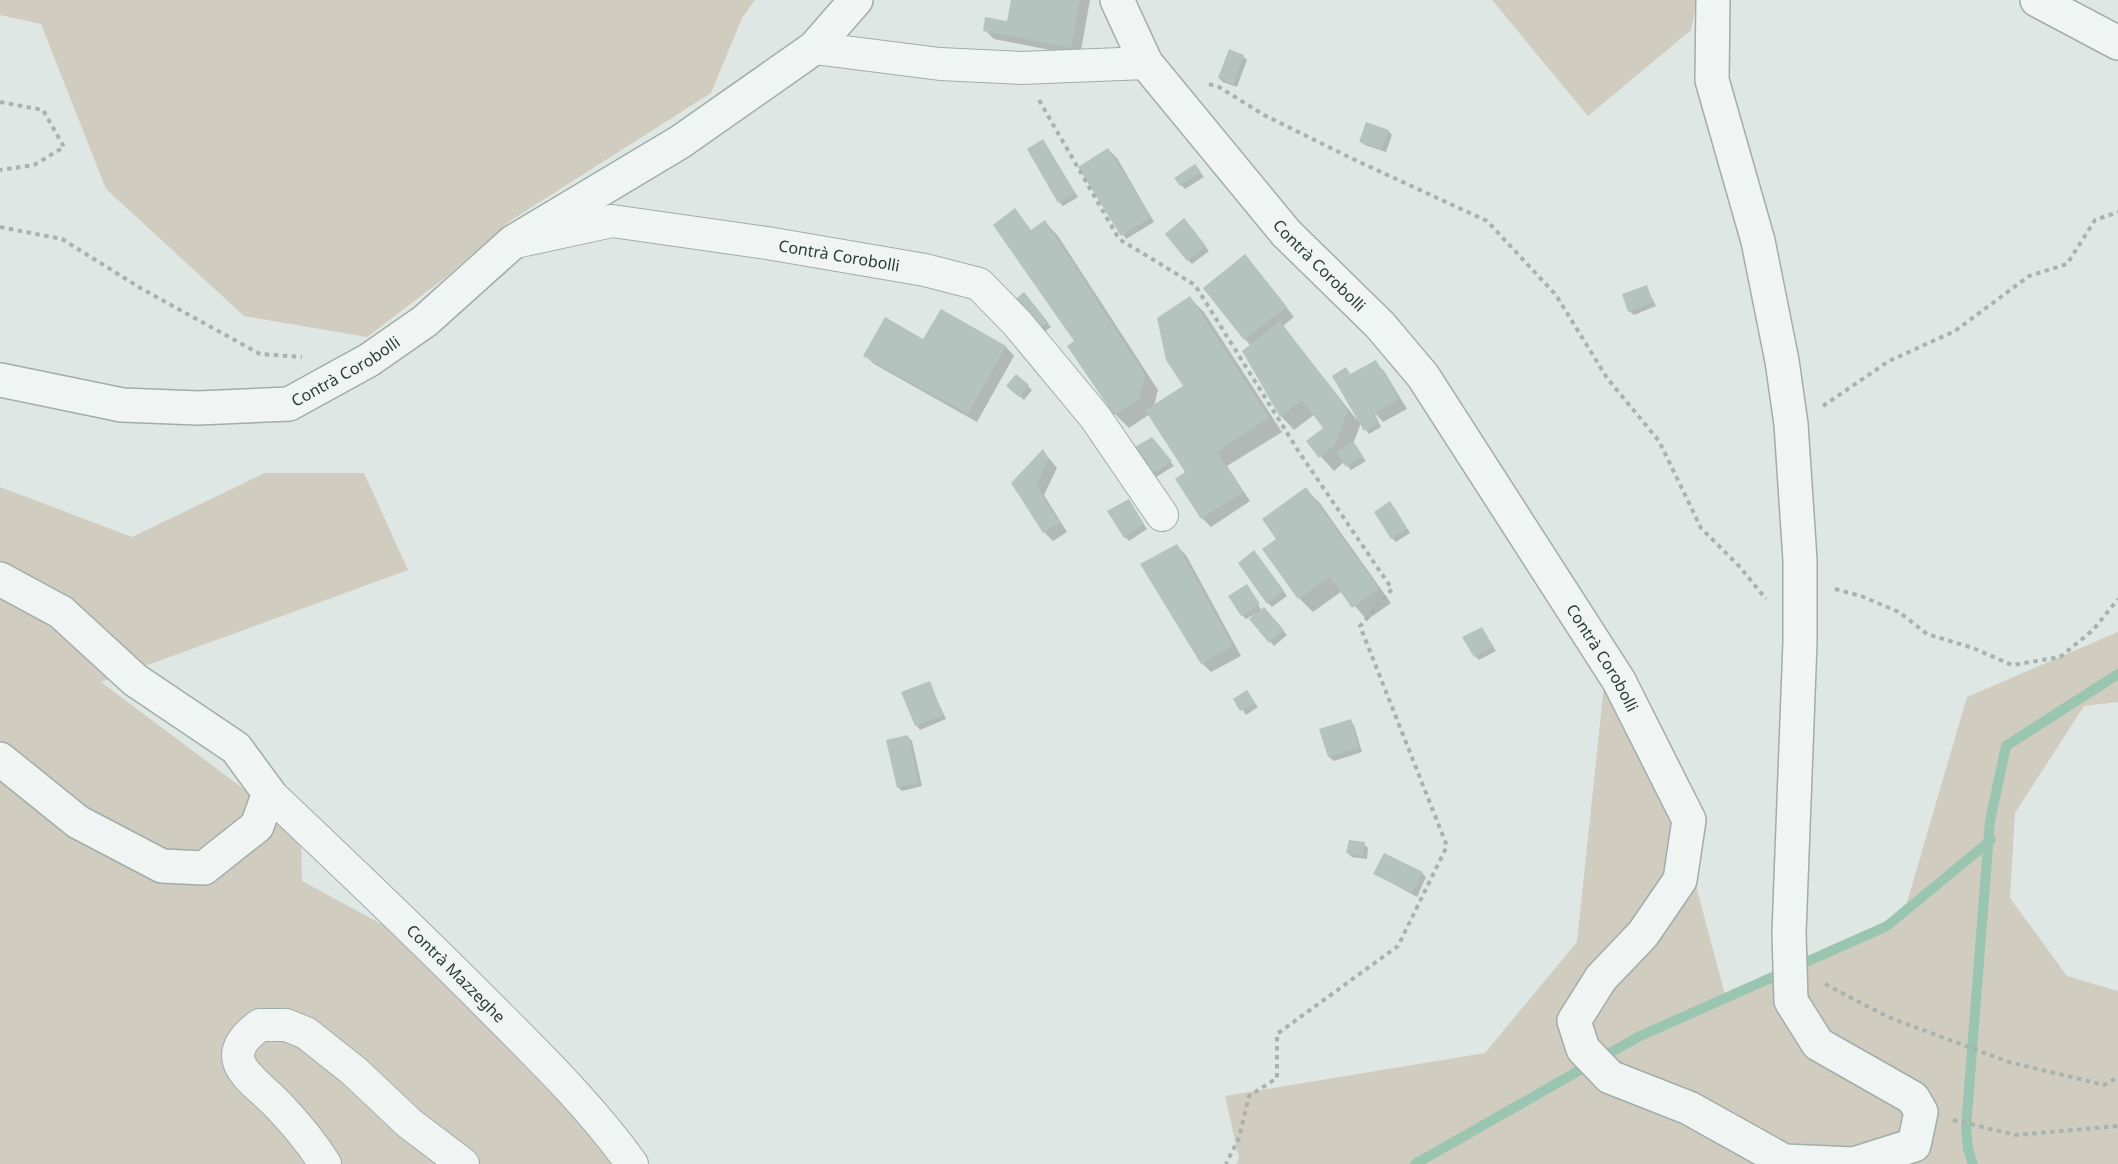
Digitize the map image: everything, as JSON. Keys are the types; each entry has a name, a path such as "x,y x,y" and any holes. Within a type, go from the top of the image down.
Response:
{"street":[{"name":"Contrà Corobolli","path":"0,380 122,405 198,408 289,404 369,360 425,321 513,242 680,142 814,48 855,0"},
{"name":"Contrà Corobolli","path":"1117,0 1146,63 1286,233 1380,325 1423,376 1619,681 1689,820 1680,880 1643,934 1601,978 1574,1021 1583,1049 1610,1077 1689,1108 1784,1161 1854,1164 1914,1145 1921,1112"},
{"path":"1713,0 1712,80 1758,241 1782,361 1791,424 1800,589 1789,933 1791,1001 1818,1044 1913,1098 1921,1112"},
{"path":"2037,0 2075,18 2118,43"},
{"path":"814,48 940,64 1021,68 1146,63"},
{"name":"Contrà Corobolli","path":"513,242 612,221 767,243 914,268 979,284 1017,322 1095,417 1162,515"},
{"path":"0,579 61,612 135,680 236,748 269,793 257,826 204,868 162,866 78,822 0,759"},
{"name":"Contrà Mazzeghe","path":"269,793 394,910 543,1061 606,1128 632,1164"},
{"path":"324,1164 314,1147 288,1114 245,1076 239,1065 238,1052 241,1044 260,1025 286,1024 306,1033 354,1071 409,1123 463,1164"}],"path":[{"path":"1021,68 1119,239 1195,285 1299,452 1392,589 1360,626 1447,846 1398,946 1277,1034 1277,1078 1249,1096 1239,1138 1226,1164"},
{"path":"1198,80 1219,87 1264,115 1353,159 1487,221 1557,295 1607,378 1659,441 1701,528 1739,566 1800,642"},
{"path":"0,102 42,110 64,147 34,165 0,170"},
{"path":"1791,424 1827,404 1889,361 1955,331 2029,276 2067,264 2095,220 2118,212"},
{"path":"0,227 62,239 142,290 260,354 303,357"},
{"path":"1800,589 1828,587 1861,596 1899,612 1927,634 1973,648 2012,666 2060,657 2093,630 2118,599"},
{"path":"1821,972 1824,984 1888,1017 2009,1062 2104,1085 2118,1077"},
{"path":"1921,1112 2016,1136 2118,1126"}],"shaded area":[{"path":"0,0 755,0 742,18 711,93 510,221 446,277 367,337 244,316 106,189 41,24 0,15"},
{"path":"1492,0 1697,0 1691,30 1588,116"},
{"path":"265,473 364,473 408,570 101,682 301,832 302,881 396,932 593,1130 618,1164 0,1164 0,487 132,537"},
{"path":"2118,632 2118,702 2084,706 2015,813 2010,898 2067,976 2118,991 2118,1164 1236,1164 1239,1158 1225,1096 1485,1053 1577,942 1604,685 1675,807 1727,1002 1903,916 1967,697"}],"building":[{"path":"1011,0 1080,0 1071,48 983,31 985,17 1007,21"},
{"path":"1229,49 1244,55 1233,84 1218,78"},
{"path":"1366,122 1389,130 1382,149 1359,142"},
{"path":"1043,139 1075,193 1058,203 1027,149"},
{"path":"1108,148 1151,217 1121,236 1078,167"},
{"path":"1195,164 1201,172 1180,186 1174,178"},
{"path":"1015,208 1031,230 1045,220 1145,375 1140,399 1114,415 1067,346 1074,341 993,225"},
{"path":"1184,218 1206,246 1187,261 1165,234"},
{"path":"1245,254 1287,307 1244,340 1203,288"},
{"path":"1647,285 1653,302 1628,312 1622,294"},
{"path":"1024,292 1048,322 1039,329 1015,300"},
{"path":"1190,296 1269,418 1217,452 1243,492 1201,519 1175,479 1185,472 1145,410 1183,386 1166,360 1157,318"},
{"path":"941,309 1006,346 968,414 863,356 885,317 923,339"},
{"path":"1280,321 1348,410 1334,446 1319,458 1306,441 1323,428 1302,400 1280,417 1242,351"},
{"path":"1376,360 1399,399 1373,414 1378,423 1364,431 1332,376 1346,367 1350,374"},
{"path":"1016,374 1029,385 1019,397 1006,386"},
{"path":"1152,437 1172,461 1143,479 1130,450"},
{"path":"1353,441 1363,456 1346,467 1336,452"},
{"path":"1043,449 1049,459 1036,485 1060,523 1043,533 1011,483"},
{"path":"1306,487 1379,589 1352,608 1330,577 1298,599 1262,549 1276,539 1262,519"},
{"path":"1129,499 1144,524 1124,538 1107,511"},
{"path":"1390,501 1407,529 1391,539 1374,512"},
{"path":"1177,544 1233,646 1201,664 1140,564"},
{"path":"1254,550 1284,591 1267,604 1238,563"},
{"path":"1247,584 1260,604 1241,616 1228,596"},
{"path":"1264,607 1284,630 1269,643 1249,619"},
{"path":"1482,627 1493,646 1474,657 1462,637"},
{"path":"930,681 943,715 915,726 901,692"},
{"path":"1247,690 1255,703 1240,711 1233,699"},
{"path":"1351,719 1359,748 1328,757 1319,729"},
{"path":"908,735 919,782 897,788 886,740"},
{"path":"1349,840 1365,842 1363,856 1346,853"},
{"path":"1384,853 1423,872 1412,893 1373,874"}],"waterway":[{"path":"1973,1164 1968,1149 1966,1127 1990,821 2006,746 2118,674"},
{"path":"1415,1164 1638,1037 1887,926 1991,840"}]}
